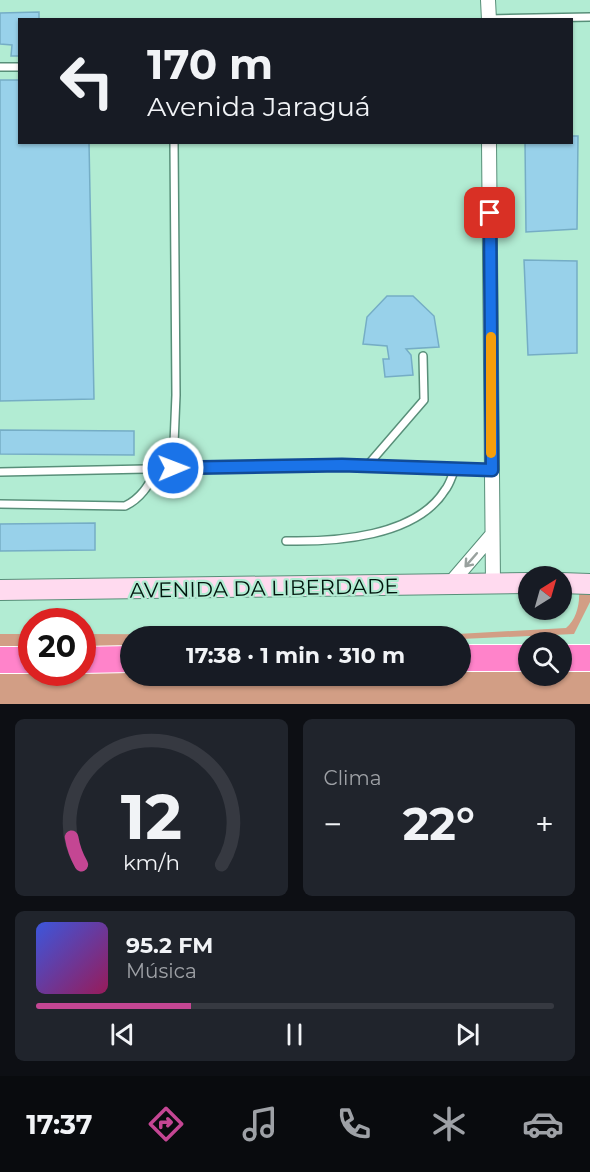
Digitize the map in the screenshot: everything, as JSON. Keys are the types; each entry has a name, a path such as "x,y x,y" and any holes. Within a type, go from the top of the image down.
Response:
{"highway":[{"path":"572,656 589,653"},
{"path":"471,658 518,657"},
{"path":"0,660 18,660"},
{"path":"96,660 120,660"}],"street":[{"path":"488,0 489,18"},
{"path":"489,144 493,583"},
{"path":"449,585 492,535"},
{"name":"AVENIDA DA LIBERDADE","path":"0,590 518,583"},
{"path":"572,583 590,584"}],"lane":[{"path":"540,18 590,17"},
{"path":"0,67 18,67"},
{"path":"173,468 176,395 174,144"},
{"path":"367,466 424,400 423,356"},
{"path":"0,472 367,466 492,470"},
{"path":"0,504 125,506 135,501 146,490 158,468"},
{"path":"285,541 313,541 385,532 432,505 445,491 455,469"},
{"path":"572,652 589,653"}],"shaded area":[{"path":"579,592 590,592 590,602 574,634 572,632 518,632 518,636 471,639 471,633 566,628 577,612"},
{"path":"0,634 18,634 18,648 0,648"},
{"path":"96,634 120,634 120,648 96,648"},
{"path":"518,666 518,686 572,686 572,666 590,666 590,704 0,704 0,669 18,670 18,686 96,686 96,671 120,669 120,686 471,686 471,667"}],"building":[{"path":"39,12 39,18 18,18 18,56 11,56 12,45 0,44 0,13"},
{"path":"0,80 18,80 18,144 89,144 94,399 0,401"},
{"path":"573,136 578,136 577,229 526,232 525,144 573,144"},
{"path":"524,260 577,261 577,353 528,355"},
{"path":"387,296 413,296 434,316 439,347 406,349 411,355 413,375 385,377 383,359 389,359 387,346 363,344 367,317"},
{"path":"0,430 134,431 134,455 0,454"},
{"path":"95,523 95,550 0,551 0,524"}],"slow traffic":[{"path":"491,337 491,453"}],"route":[{"path":"173,468 342,465 492,470 490,213"}]}
